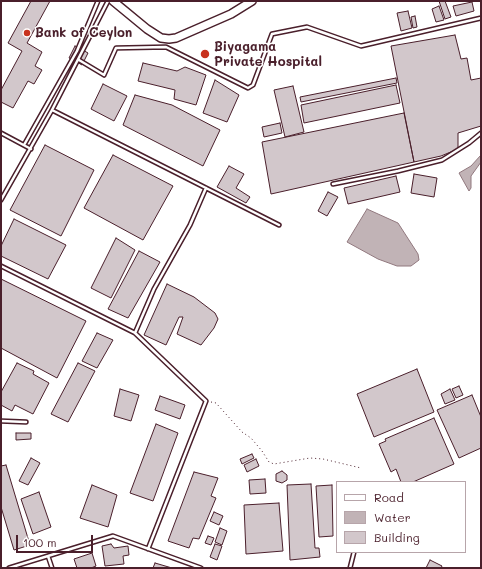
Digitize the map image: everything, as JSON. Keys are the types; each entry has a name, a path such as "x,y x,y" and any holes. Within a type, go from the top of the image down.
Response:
{"main road":[{"path":"113,1 147,29 162,38 169,39 176,38 231,14 252,1"}],"lane":[{"path":"24,145 77,51 98,1"},
{"path":"1,200 31,149 79,60 108,1"},
{"path":"79,60 104,75 116,48 166,47 248,88 253,85 272,34 307,27 361,46 481,18"},
{"path":"52,110 279,225"},
{"path":"1,133 31,149"},
{"path":"333,184 398,171 442,160 469,143 481,133"},
{"path":"135,333 154,289 190,226 206,188"},
{"path":"1,266 135,333 206,401 148,549"},
{"path":"1,421 26,422"},
{"path":"9,568 113,536 201,568"},
{"path":"350,568 354,553"},
{"path":"48,556 52,568"}],"path":[{"path":"206,401 216,403 242,432 255,442 269,462 274,464 310,458 323,459 361,468"}],"water":[{"path":"481,155 481,162 471,176 471,188 469,191 459,173 471,166"},
{"path":"367,209 398,223 418,254 419,260 411,266 397,266 378,259 347,242"}],"building":[{"path":"31,1 50,1 27,43 42,52 35,66 42,70 34,84 28,81 13,108 1,102 1,90 22,51 8,43"},
{"path":"439,1 445,1 451,17 445,19"},
{"path":"472,2 474,11 456,16 453,6"},
{"path":"439,6 444,20 436,22 432,9"},
{"path":"408,11 412,28 401,31 397,13"},
{"path":"415,16 417,27 413,28 411,17"},
{"path":"455,35 461,59 467,58 471,80 481,78 481,126 458,133 458,149 441,156 414,162 391,46"},
{"path":"75,46 81,49 75,61 69,58"},
{"path":"81,49 88,53 82,65 75,61"},
{"path":"143,63 177,71 185,67 206,75 196,105 174,99 175,90 138,81"},
{"path":"396,78 397,83 301,102 300,97"},
{"path":"215,80 239,95 227,122 203,113"},
{"path":"103,84 127,96 114,121 91,109"},
{"path":"396,85 400,103 304,123 301,105"},
{"path":"293,86 304,132 285,137 274,90"},
{"path":"135,95 172,105 220,130 203,166 123,125"},
{"path":"404,113 414,162 271,194 262,142"},
{"path":"280,123 282,133 264,137 262,127"},
{"path":"45,145 94,170 61,236 10,210"},
{"path":"113,155 173,186 143,240 84,208"},
{"path":"229,166 244,174 236,188 250,197 246,203 217,187"},
{"path":"414,174 437,178 434,197 411,193"},
{"path":"396,176 400,192 348,204 344,188"},
{"path":"328,192 338,197 327,216 318,211"},
{"path":"14,219 66,245 48,279 1,256 1,246"},
{"path":"116,238 135,250 111,298 91,288"},
{"path":"139,251 160,262 128,318 108,309"},
{"path":"1,279 86,321 57,378 1,348"},
{"path":"167,284 194,297 215,313 218,319 214,328 201,345 177,334 183,317 179,317 166,345 144,335"},
{"path":"97,333 113,340 97,368 82,361"},
{"path":"17,363 34,371 33,374 49,383 33,414 15,405 12,411 1,405 1,392"},
{"path":"78,363 95,371 68,422 51,414"},
{"path":"417,369 434,412 374,437 357,394"},
{"path":"459,386 463,395 456,398 452,389"},
{"path":"120,389 139,395 131,421 114,416"},
{"path":"450,389 455,400 445,404 441,394"},
{"path":"472,395 481,417 481,448 459,458 437,410"},
{"path":"160,396 185,405 180,419 155,410"},
{"path":"434,418 454,464 415,481 401,481 396,469 391,472 379,444 386,441 385,439"},
{"path":"156,424 178,433 153,501 130,493"},
{"path":"16,433 31,433 31,439 16,440"},
{"path":"252,454 254,458 242,464 240,459"},
{"path":"31,458 40,463 28,485 19,481"},
{"path":"256,459 259,466 247,472 244,465"},
{"path":"6,465 30,545 14,550 1,507 1,466"},
{"path":"282,471 287,475 287,480 282,483 276,481 276,474"},
{"path":"194,472 218,478 211,496 216,498 199,539 193,538 189,548 168,541"},
{"path":"265,479 266,493 250,494 249,480"},
{"path":"311,484 315,548 319,548 320,557 290,560 287,485"},
{"path":"92,485 117,495 108,527 80,518"},
{"path":"332,485 333,536 319,537 316,486"},
{"path":"39,492 51,527 33,534 21,499"},
{"path":"279,503 283,551 246,554 244,505"},
{"path":"214,512 223,516 219,525 210,521"},
{"path":"220,528 227,531 222,545 215,542"},
{"path":"208,536 214,538 211,545 205,543"},
{"path":"111,544 114,548 128,546 129,555 123,556 124,564 105,566 102,546"},
{"path":"215,544 222,546 217,560 210,557"},
{"path":"92,553 96,566 91,568 77,568 74,559"},
{"path":"430,560 442,566 441,568 426,568"},
{"path":"155,563 172,568 153,568"}],"place":[{"name":"Bank of Ceylon","path":"27,33"},
{"name":"Biyagama Private Hospital","path":"205,54"}]}
